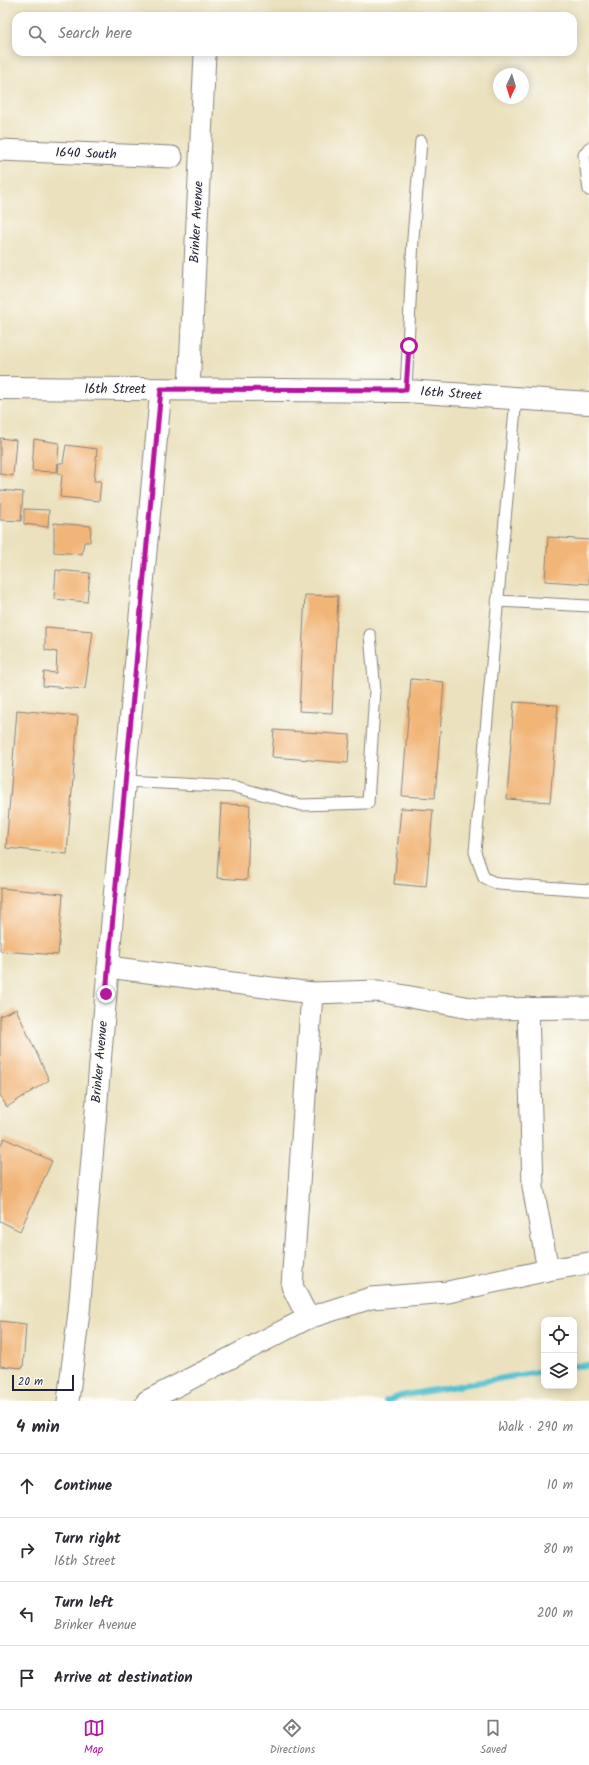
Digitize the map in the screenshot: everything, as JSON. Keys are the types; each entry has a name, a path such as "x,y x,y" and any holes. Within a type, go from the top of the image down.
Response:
{"street":[{"name":"Brinker Avenue","path":"189,389 205,56"},
{"name":"1640 South","path":"0,150 172,157"},
{"name":"16th Street","path":"0,388 406,390 589,403"},
{"name":"Brinker Avenue","path":"68,1401 79,1312 124,781 161,389"},
{"path":"108,967 312,993 378,991 476,1009 589,1008"},
{"path":"308,1318 292,1286 312,993"},
{"path":"528,1008 533,1187 548,1270"},
{"path":"147,1401 308,1318 371,1298 448,1292 548,1270 589,1263"}],"lane":[{"path":"406,390 413,238 421,141"},
{"path":"589,148 584,155 589,190"},
{"path":"516,398 474,852 484,878 498,884 589,890"},
{"path":"497,601 589,606"},
{"path":"124,781 236,787 301,806 368,803 375,691 370,635"}],"building":[{"path":"0,438 16,440 13,476 0,474"},
{"path":"34,439 59,443 57,472 32,471"},
{"path":"66,445 97,449 94,481 101,481 99,501 60,497 62,474 58,474 59,463 63,463"},
{"path":"0,490 23,492 21,521 0,520"},
{"path":"24,509 49,510 48,527 24,524"},
{"path":"54,523 91,526 90,542 84,542 82,554 54,552"},
{"path":"548,537 589,540 589,584 545,581"},
{"path":"56,570 90,573 87,602 54,599"},
{"path":"305,595 338,596 332,713 299,711"},
{"path":"45,627 93,631 85,689 43,686 44,672 56,673 57,652 45,650"},
{"path":"411,679 444,682 435,798 402,796"},
{"path":"514,702 558,705 550,802 507,799"},
{"path":"17,710 78,716 67,854 6,848"},
{"path":"274,730 350,735 348,763 272,757"},
{"path":"221,804 250,805 247,880 217,878"},
{"path":"401,808 433,810 426,887 394,884"},
{"path":"0,888 63,894 58,955 0,951"},
{"path":"16,1009 49,1080 7,1107 0,1095 0,1016"},
{"path":"4,1138 52,1161 20,1231 0,1221 0,1148"},
{"path":"0,1321 26,1324 23,1368 0,1366"}],"waterway":[{"path":"577,1366 589,1365"},
{"path":"386,1401 400,1396 541,1372"}],"route":[{"path":"106,994 124,781 161,389 406,390 409,346"}]}
